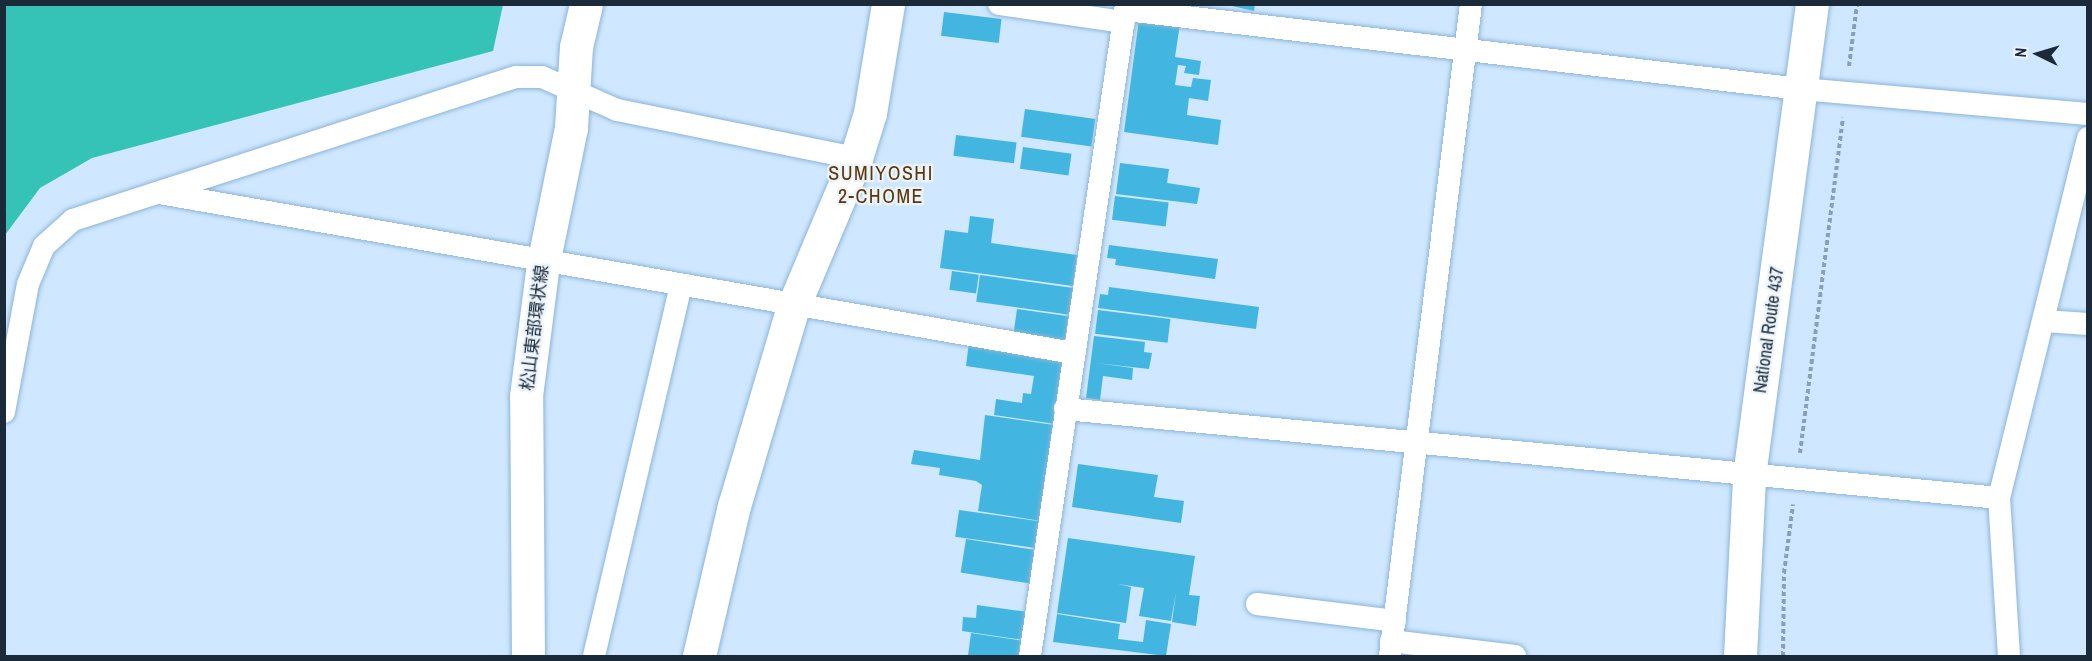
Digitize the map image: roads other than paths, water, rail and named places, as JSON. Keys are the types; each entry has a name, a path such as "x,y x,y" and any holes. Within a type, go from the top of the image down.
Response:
{"main road":[{"name":"松山東部環状線","path":"526,656 526,396 543,264 575,88 576,47 586,4"},
{"path":"699,657 734,506 793,307 856,158 888,4"},
{"name":"National Route 437","path":"1740,657 1749,476 1812,4"}],"street":[{"path":"999,4 1125,12 1801,89 2088,114"},
{"path":"1392,639 1418,446 1471,4"},
{"path":"1030,657 1125,12"},
{"path":"4,412 28,284 44,246 73,220 163,194 516,77 543,77 575,88 617,110 856,158"},
{"path":"2008,657 1999,498 2088,138"},
{"path":"163,194 680,288 1073,353"},
{"path":"594,657 680,288"},
{"path":"2044,321 2088,324"},
{"path":"1065,409 1418,446 1999,498"},
{"path":"1257,604 1392,639 1515,657"}],"district":[{"name":"SUMIYOSHI 2-CHOME","path":"881,184"}]}
